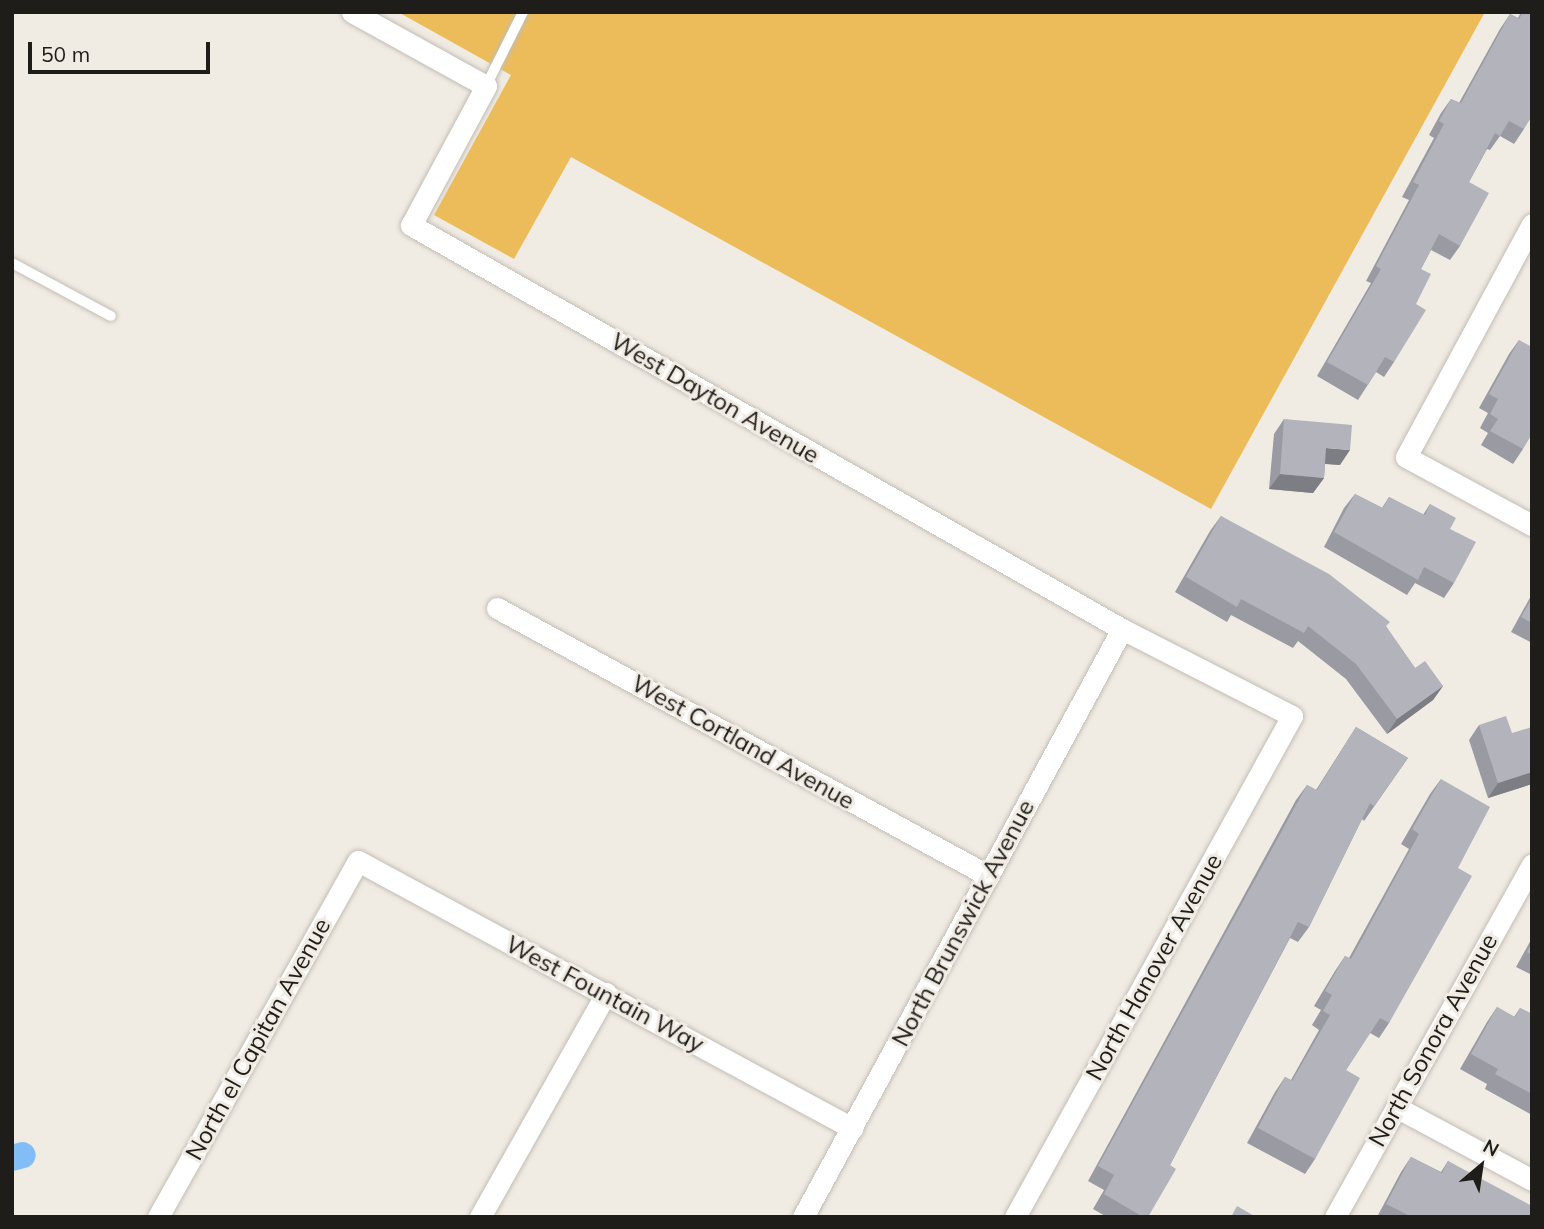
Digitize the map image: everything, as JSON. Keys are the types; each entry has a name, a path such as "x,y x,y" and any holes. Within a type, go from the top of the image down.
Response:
{"street":[{"path":"352,12 485,86"},
{"name":"West Dayton Avenue","path":"485,86 411,225 1122,629 1292,716"},
{"path":"1532,224 1406,457 1532,525"},
{"name":"West Cortland Avenue","path":"497,608 989,877"},
{"name":"North Brunswick Avenue","path":"803,1217 1122,629"},
{"name":"North Hanover Avenue","path":"1023,1214 1292,716"},
{"name":"West Fountain Way","path":"358,861 852,1128"},
{"name":"North el Capitan Avenue","path":"158,1217 358,861"},
{"name":"North Sonora Avenue","path":"1335,1217 1532,864"},
{"path":"480,1217 606,993"},
{"path":"1396,1107 1532,1180"}],"lane":[{"path":"485,86 523,12"},
{"path":"12,262 111,316"}],"shaded area":[{"path":"398,12 1485,12 1211,509 571,157 514,259 434,215 511,75"}],"building":[{"path":"1523,12 1532,12 1532,116 1524,129 1509,121 1500,136 1495,133 1469,182 1489,193 1460,246 1439,234 1421,269 1431,274 1416,304 1426,310 1394,362 1385,357 1368,385 1327,362 1381,269 1376,266 1419,185 1413,182 1444,124 1439,121 1451,99 1461,103 1510,14 1519,19"},
{"path":"1519,340 1532,347 1532,434 1523,449 1490,431 1498,419 1490,414 1498,399 1489,394"},
{"path":"1284,419 1352,425 1350,450 1326,448 1324,478 1280,474"},
{"path":"1355,494 1383,508 1389,497 1425,515 1430,504 1456,518 1450,529 1476,542 1454,583 1424,567 1418,580 1334,532"},
{"path":"1221,516 1329,574 1390,622 1386,626 1415,668 1425,661 1443,686 1397,719 1356,664 1308,626 1304,633 1241,599 1237,607 1186,577"},
{"path":"1532,598 1532,623 1521,617"},
{"path":"1506,716 1512,733 1532,727 1532,772 1498,783 1479,725"},
{"path":"1356,727 1408,758 1374,806 1370,803 1309,927 1298,922 1170,1165 1176,1169 1148,1217 1143,1217 1104,1194 1114,1175 1098,1166 1307,785 1317,790"},
{"path":"1441,779 1490,807 1458,868 1472,876 1389,1023 1380,1018 1346,1070 1360,1078 1315,1159 1258,1128 1285,1077 1292,1081 1330,1015 1323,1011 1332,995 1325,991 1345,956 1351,959 1419,834 1412,829"},
{"path":"1497,1007 1515,1017 1520,1008 1532,1014 1532,1094 1495,1074 1498,1069 1471,1054"},
{"path":"1411,1157 1442,1173 1448,1161 1532,1206 1532,1217 1412,1217 1386,1204"},
{"path":"1237,1206 1256,1217 1231,1217"}],"waterway":[{"path":"12,1158 23,1155"}]}
